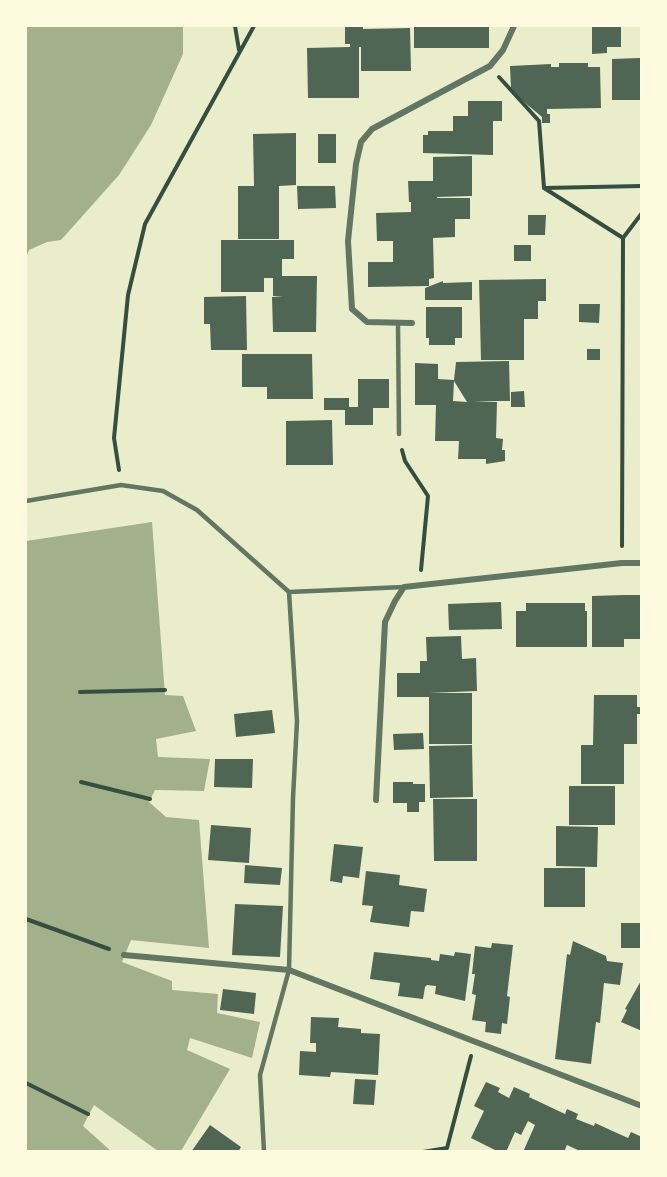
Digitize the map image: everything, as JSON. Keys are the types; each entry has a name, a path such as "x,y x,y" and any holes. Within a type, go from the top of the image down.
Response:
{"street":[{"path":"412,322 367,322 352,309 348,242 356,164 361,142 372,129 490,66 503,50 513,26"},
{"path":"376,800 385,621 394,601 404,587 622,563 642,563"},
{"path":"124,955 289,970 642,1106"}],"lane":[{"path":"398,322 399,434"},
{"path":"26,501 121,485 163,491 197,510 289,592 404,587"},
{"path":"264,1152 260,1075 289,970 297,721 289,592"}],"path":[{"path":"235,26 239,51"},
{"path":"121,485 114,438 128,295 145,224 254,26"},
{"path":"490,66 539,121 544,188"},
{"path":"544,188 642,186"},
{"path":"544,188 623,238"},
{"path":"622,563 623,238 642,213"},
{"path":"399,434 405,460 428,496 420,586"},
{"path":"80,692 165,690"},
{"path":"81,782 150,799"},
{"path":"26,919 124,955"},
{"path":"423,1152 447,1148 475,1042"},
{"path":"26,1083 88,1114"}],"shaded area":[{"path":"26,26 183,26 183,54 151,125 119,175 61,240 47,242 29,250 26,258"},
{"path":"152,522 165,695 183,696 196,731 156,739 158,757 210,759 204,791 155,790 149,802 166,817 199,820 209,948 131,940 122,962 172,981 172,990 218,994 217,1013 260,1022 252,1058 190,1038 187,1050 230,1069 181,1151 158,1151 94,1105 83,1126 111,1151 26,1152 26,541"}],"building":[{"path":"345,26 363,26 363,29 410,28 411,71 361,71 361,47 359,47 359,98 308,98 307,48 350,47 350,44 345,44"},
{"path":"414,26 489,26 489,48 414,48"},
{"path":"592,26 621,26 621,47 607,47 607,53 592,54"},
{"path":"642,58 642,100 612,100 612,59"},
{"path":"559,63 588,63 588,67 600,67 601,108 547,109 547,114 550,114 550,123 542,123 542,117 511,88 510,66 551,64 551,67 559,67"},
{"path":"468,101 502,101 502,121 493,121 493,155 423,153 423,135 428,135 428,131 453,131 453,116 468,116"},
{"path":"296,133 296,185 279,186 279,239 238,239 238,186 254,186 253,134"},
{"path":"318,134 336,134 336,163 318,163"},
{"path":"472,156 472,196 437,197 470,198 470,219 455,219 455,237 433,238 434,278 429,279 429,286 368,287 368,262 393,262 393,241 377,241 376,213 411,212 408,181 433,181 433,157"},
{"path":"297,186 335,186 336,208 298,209"},
{"path":"528,215 546,215 545,235 528,235"},
{"path":"221,240 294,240 294,259 282,259 282,276 317,276 316,332 273,332 272,297 283,297 273,296 273,278 264,278 264,292 221,292"},
{"path":"514,245 531,245 531,261 514,261"},
{"path":"546,279 546,301 538,301 538,319 524,319 524,360 481,360 479,280"},
{"path":"443,281 443,283 472,282 472,300 425,300 425,288"},
{"path":"246,296 247,350 211,350 210,324 204,324 204,297"},
{"path":"579,304 600,304 599,323 579,322"},
{"path":"426,307 462,307 462,338 455,338 455,345 429,345 429,338 426,338"},
{"path":"587,349 600,349 600,360 587,360"},
{"path":"242,354 312,354 313,399 267,399 267,387 242,387"},
{"path":"509,361 510,401 473,401 497,402 496,438 503,439 502,450 505,450 505,461 486,464 486,459 458,459 459,441 435,441 436,405 415,405 415,363 438,364 438,379 454,380 456,362","holes":["454,381 467,402 453,401"]},
{"path":"358,379 389,379 389,408 373,408 373,425 345,425 345,410 324,410 324,398 349,398 349,407 358,407"},
{"path":"524,391 525,407 511,407 511,392"},
{"path":"332,420 333,465 286,465 286,421"},
{"path":"642,595 642,639 624,639 624,647 592,647 592,596"},
{"path":"501,602 502,629 449,630 448,604"},
{"path":"526,603 585,603 587,647 516,647 516,611 526,611"},
{"path":"461,636 462,659 476,658 477,691 429,693 472,693 472,744 429,744 429,697 397,697 397,673 420,673 420,661 427,661 426,637"},
{"path":"594,695 637,695 637,707 642,707 642,714 637,714 637,744 624,744 624,784 581,784 581,745 593,745"},
{"path":"272,710 275,733 236,737 234,714"},
{"path":"423,733 424,749 394,750 393,734"},
{"path":"472,745 473,797 430,798 429,746"},
{"path":"215,759 253,759 252,788 214,787"},
{"path":"393,782 425,784 425,802 419,802 419,812 407,812 407,803 393,803"},
{"path":"569,786 615,786 615,825 569,825"},
{"path":"433,799 477,799 477,861 434,861"},
{"path":"211,825 251,828 249,863 208,860"},
{"path":"556,826 598,827 597,867 556,866"},
{"path":"334,844 363,847 359,878 343,876 342,883 330,881"},
{"path":"245,865 282,868 280,885 244,883"},
{"path":"544,868 585,868 585,907 544,907"},
{"path":"366,871 400,875 399,885 427,889 424,912 411,911 409,927 370,922 373,906 362,905"},
{"path":"235,904 283,906 280,957 232,955"},
{"path":"621,923 642,923 642,948 621,948"},
{"path":"573,941 606,956 607,961 623,963 620,985 604,983 600,1023 596,1022 591,1064 555,1059 567,954 570,955"},
{"path":"492,943 513,945 507,996 510,997 507,1024 502,1023 501,1034 485,1032 486,1022 472,1020 476,995 472,994 475,946 491,948"},
{"path":"374,952 431,958 431,960 439,961 440,954 454,956 455,952 471,954 465,1001 435,994 436,986 427,985 423,999 398,996 400,983 370,979"},
{"path":"642,979 642,1031 621,1022 627,1010 625,1009"},
{"path":"223,989 256,993 254,1014 220,1010"},
{"path":"311,1017 339,1018 338,1027 361,1029 361,1033 380,1034 378,1075 331,1072 330,1077 299,1075 300,1051 316,1052 316,1043 310,1043"},
{"path":"355,1079 376,1080 374,1105 353,1104"},
{"path":"486,1082 500,1088 498,1092 509,1098 514,1087 530,1094 529,1097 565,1114 567,1109 578,1114 576,1119 594,1126 595,1123 628,1138 631,1132 642,1137 642,1152 582,1152 567,1145 564,1152 523,1152 535,1125 528,1121 521,1135 515,1132 506,1152 499,1152 471,1138 484,1111 474,1106"},
{"path":"210,1125 241,1147 238,1152 191,1152"}]}
